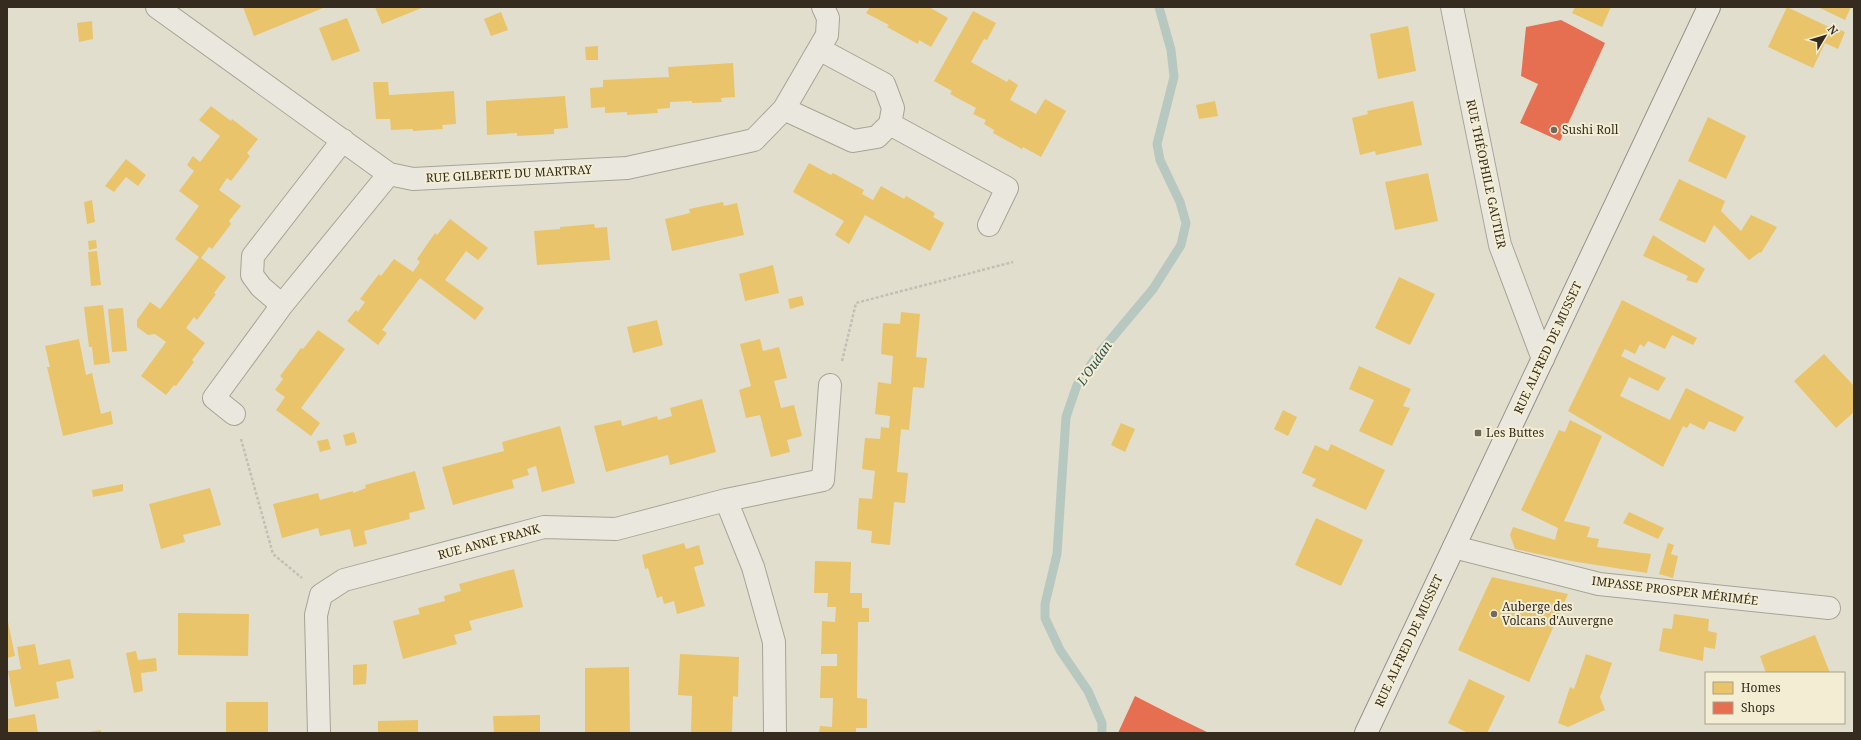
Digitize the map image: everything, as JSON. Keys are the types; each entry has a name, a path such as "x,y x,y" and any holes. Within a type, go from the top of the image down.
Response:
{"street":[{"name":"RUE GILBERTE DU MARTRAY","path":"157,7 388,174 413,179 627,168 754,140 784,109 827,35 828,18 823,7"},
{"name":"RUE THÉOPHILE GAUTIER","path":"1452,7 1500,245 1543,359"},
{"name":"RUE ALFRED DE MUSSET","path":"1366,733 1709,7"},
{"path":"784,109 853,140 877,137 890,124 893,108 884,84 819,49"},
{"path":"890,124 1007,188 989,226"},
{"path":"282,304 261,287 252,275 254,256 343,140"},
{"path":"234,414 214,398 282,304 388,174"},
{"name":"RUE ANNE FRANK","path":"321,595 344,580 544,527 616,529 726,500 823,480 830,385"},
{"path":"726,500 752,567 774,642 775,733"},
{"name":"IMPASSE PROSPER MÉRIMÉE","path":"1454,548 1598,584 1829,608"},
{"path":"319,733 316,615 321,595"}],"path":[{"path":"830,385 841,367 856,303 1013,262"},
{"path":"234,414 273,554 321,595"}],"building: Homes":[{"path":"243,7 323,7 323,8 254,36"},
{"path":"375,7 424,7 382,24"},
{"path":"870,7 929,7 948,18 931,47 919,40 918,44 887,27 889,25 866,13"},
{"path":"1575,7 1611,7 1602,27 1572,13"},
{"path":"1787,7 1831,28 1832,26 1845,32 1838,49 1825,43 1813,68 1768,47"},
{"path":"1818,7 1851,7 1845,20"},
{"path":"973,11 996,23 987,40 984,39 971,62 1007,82 1009,79 1018,85 1010,100 1036,114 1045,99 1066,111 1041,157 1023,147 1022,149 993,133 994,130 984,124 986,120 973,114 976,108 950,94 952,91 934,81"},
{"path":"501,12 508,30 491,36 484,19"},
{"path":"347,18 360,51 332,61 319,28"},
{"path":"92,21 93,39 79,42 77,23"},
{"path":"1408,26 1416,71 1378,79 1370,34"},
{"path":"598,46 598,60 586,60 585,47"},
{"path":"733,63 735,97 721,98 722,102 670,102 670,108 657,109 658,113 627,115 627,112 605,113 605,107 591,108 590,88 603,87 603,80 669,77 668,67"},
{"path":"373,82 388,82 389,95 454,91 456,124 442,125 443,129 413,131 413,129 391,130 390,119 376,119"},
{"path":"565,96 568,128 554,129 554,134 517,136 517,133 487,135 486,101"},
{"path":"1215,101 1218,116 1199,119 1196,105"},
{"path":"1413,101 1422,145 1376,155 1375,151 1360,155 1352,118 1368,114 1367,111"},
{"path":"211,106 231,121 232,119 258,139 247,153 250,156 231,181 227,178 219,190 241,206 229,221 231,224 212,249 209,247 201,258 226,277 214,293 216,294 197,320 194,317 186,328 205,343 192,360 194,362 176,386 174,385 166,395 141,376 166,342 155,334 148,335 137,327 137,320 150,302 160,309 199,257 175,239 199,206 179,191 194,171 187,165 193,156 200,162 220,136 199,120"},
{"path":"1708,117 1746,136 1726,179 1688,161"},
{"path":"126,159 146,175 138,186 126,177 114,192 105,186"},
{"path":"809,163 831,175 833,173 864,190 862,194 873,200 881,186 904,199 906,196 935,213 933,217 944,223 930,251 865,215 849,244 835,235 844,221 793,192"},
{"path":"1428,173 1438,221 1395,230 1385,182"},
{"path":"1679,179 1725,201 1721,211 1741,231 1751,215 1777,227 1761,253 1760,252 1749,260 1714,225 1705,243 1659,220"},
{"path":"92,200 95,222 87,224 84,202"},
{"path":"723,202 724,206 737,203 744,235 672,251 665,219 690,213 689,209"},
{"path":"450,219 488,248 478,260 466,251 445,280 484,308 475,320 420,278 382,330 387,333 378,345 347,321 356,310 358,312 365,302 360,299 379,274 381,276 394,259 413,272 420,262 417,259 435,233 437,235"},
{"path":"594,224 595,228 607,227 610,260 537,265 534,231"},
{"path":"1653,235 1705,269 1697,283 1686,280 1688,276 1643,256"},
{"path":"96,240 97,248 89,250 88,241"},
{"path":"97,251 101,285 91,286 88,252"},
{"path":"773,265 779,293 745,301 739,274"},
{"path":"1399,277 1435,294 1410,345 1375,328"},
{"path":"802,296 804,305 790,309 788,299"},
{"path":"1622,300 1697,338 1693,345 1672,335 1665,349 1648,341 1644,347 1640,344 1635,354 1625,349 1621,356 1666,378 1658,391 1629,377 1620,396 1670,420 1686,388 1744,417 1735,432 1709,421 1704,430 1690,423 1687,428 1683,426 1663,467 1568,411"},
{"path":"103,305 110,363 94,365 92,347 89,347 84,307"},
{"path":"123,308 127,351 112,352 108,309"},
{"path":"901,312 920,314 916,357 927,358 924,388 913,387 909,430 901,429 897,472 908,473 905,503 894,502 890,545 871,543 872,531 857,529 859,498 872,499 875,471 862,469 865,438 880,439 881,427 889,428 890,416 875,414 878,382 891,384 893,356 881,354 883,323 900,324"},
{"path":"657,320 663,345 633,353 627,327"},
{"path":"318,330 345,349 301,408 320,423 311,436 276,410 285,397 275,390 283,379 280,376 301,348 303,349"},
{"path":"79,339 86,375 92,373 101,414 111,411 113,424 63,436 47,367 50,367 45,346"},
{"path":"760,339 763,351 779,347 787,378 774,381 781,408 794,405 802,436 787,440 790,452 771,457 760,415 746,418 739,390 751,386 740,344"},
{"path":"1824,354 1854,386 1854,412 1836,428 1794,381"},
{"path":"1359,366 1411,389 1403,406 1410,408 1392,446 1359,431 1374,400 1349,389"},
{"path":"702,399 716,452 670,465 668,455 606,472 594,426 621,420 622,426 657,416 658,420 672,416 670,408"},
{"path":"1283,410 1297,417 1288,436 1274,429"},
{"path":"1570,420 1602,436 1564,521 1590,527 1587,537 1599,539 1597,547 1651,554 1647,573 1571,561 1515,549 1510,535 1513,527 1555,540 1558,528 1521,510 1559,430 1565,432"},
{"path":"1121,423 1135,429 1125,452 1111,445"},
{"path":"560,426 575,483 542,492 536,466 527,469 529,475 512,480 514,488 453,505 442,467 504,451 502,442"},
{"path":"354,432 357,443 346,446 343,435"},
{"path":"328,439 331,449 320,452 317,441"},
{"path":"1331,444 1385,470 1366,510 1312,486 1316,479 1302,473 1315,445 1328,451"},
{"path":"415,471 425,509 409,513 410,519 364,531 367,544 354,547 350,529 320,536 318,528 282,538 273,504 318,493 320,500 353,491 353,493 366,488 365,485"},
{"path":"123,484 123,491 93,497 92,490"},
{"path":"210,488 221,525 183,535 185,542 161,549 149,504"},
{"path":"1629,512 1664,528 1658,539 1623,523"},
{"path":"1316,518 1363,540 1341,586 1295,565"},
{"path":"684,543 686,549 699,545 704,564 694,567 705,606 677,614 674,601 664,604 662,596 657,598 648,568 645,569 642,555"},
{"path":"1668,543 1674,545 1671,554 1678,556 1673,578 1659,574"},
{"path":"815,561 851,562 850,593 862,593 862,608 869,608 869,622 858,622 857,698 867,699 867,728 856,728 856,733 819,733 820,726 832,727 833,698 820,698 821,666 837,666 837,654 821,654 822,621 835,622 836,607 827,607 828,593 814,593"},
{"path":"514,569 523,607 469,621 472,630 454,635 457,644 403,659 393,621 420,614 418,608 445,601 444,596 461,591 459,584"},
{"path":"1492,577 1568,594 1529,682 1458,650"},
{"path":"178,613 249,614 248,656 178,655"},
{"path":"1674,614 1709,619 1708,631 1717,633 1715,649 1704,647 1703,661 1659,651 1663,628 1672,629"},
{"path":"7,617 15,656 7,658"},
{"path":"1815,635 1830,672 1766,672 1760,656"},
{"path":"35,644 39,665 70,659 74,678 56,682 59,698 15,707 8,671 21,669 17,647"},
{"path":"136,651 138,660 156,658 157,671 141,673 143,691 134,693 126,653"},
{"path":"680,654 739,657 738,697 733,696 732,733 691,733 692,696 678,695"},
{"path":"1586,654 1612,663 1600,697 1605,710 1568,727 1558,723 1570,687 1574,689"},
{"path":"367,664 366,684 353,685 353,665"},
{"path":"629,667 630,733 585,733 585,668"},
{"path":"1469,679 1505,696 1487,733 1468,733 1448,723"},
{"path":"226,702 268,702 268,733 226,733"},
{"path":"35,714 38,733 7,733 7,719"},
{"path":"540,715 540,733 494,733 493,716"},
{"path":"418,720 418,733 378,733 378,721"},
{"path":"101,730 101,733 89,733 89,732"}],"building: Shops":[{"path":"1561,20 1605,43 1560,141 1520,123 1538,84 1521,76 1526,27"},
{"path":"1135,696 1174,716 1209,733 1118,733"}],"waterway":[{"name":"L'Oudan","path":"1102,733 1102,723 1088,691 1060,650 1045,618 1045,604 1057,554 1066,417 1077,385 1096,357 1153,289 1181,245 1186,223 1180,202 1160,160 1157,144 1174,77 1171,50 1159,7"}],"place":[{"name":"Sushi Roll","path":"1554,130"},
{"name":"Les Buttes","path":"1478,433"},
{"name":"Auberge des Volcans d'Auvergne","path":"1494,614"}]}
